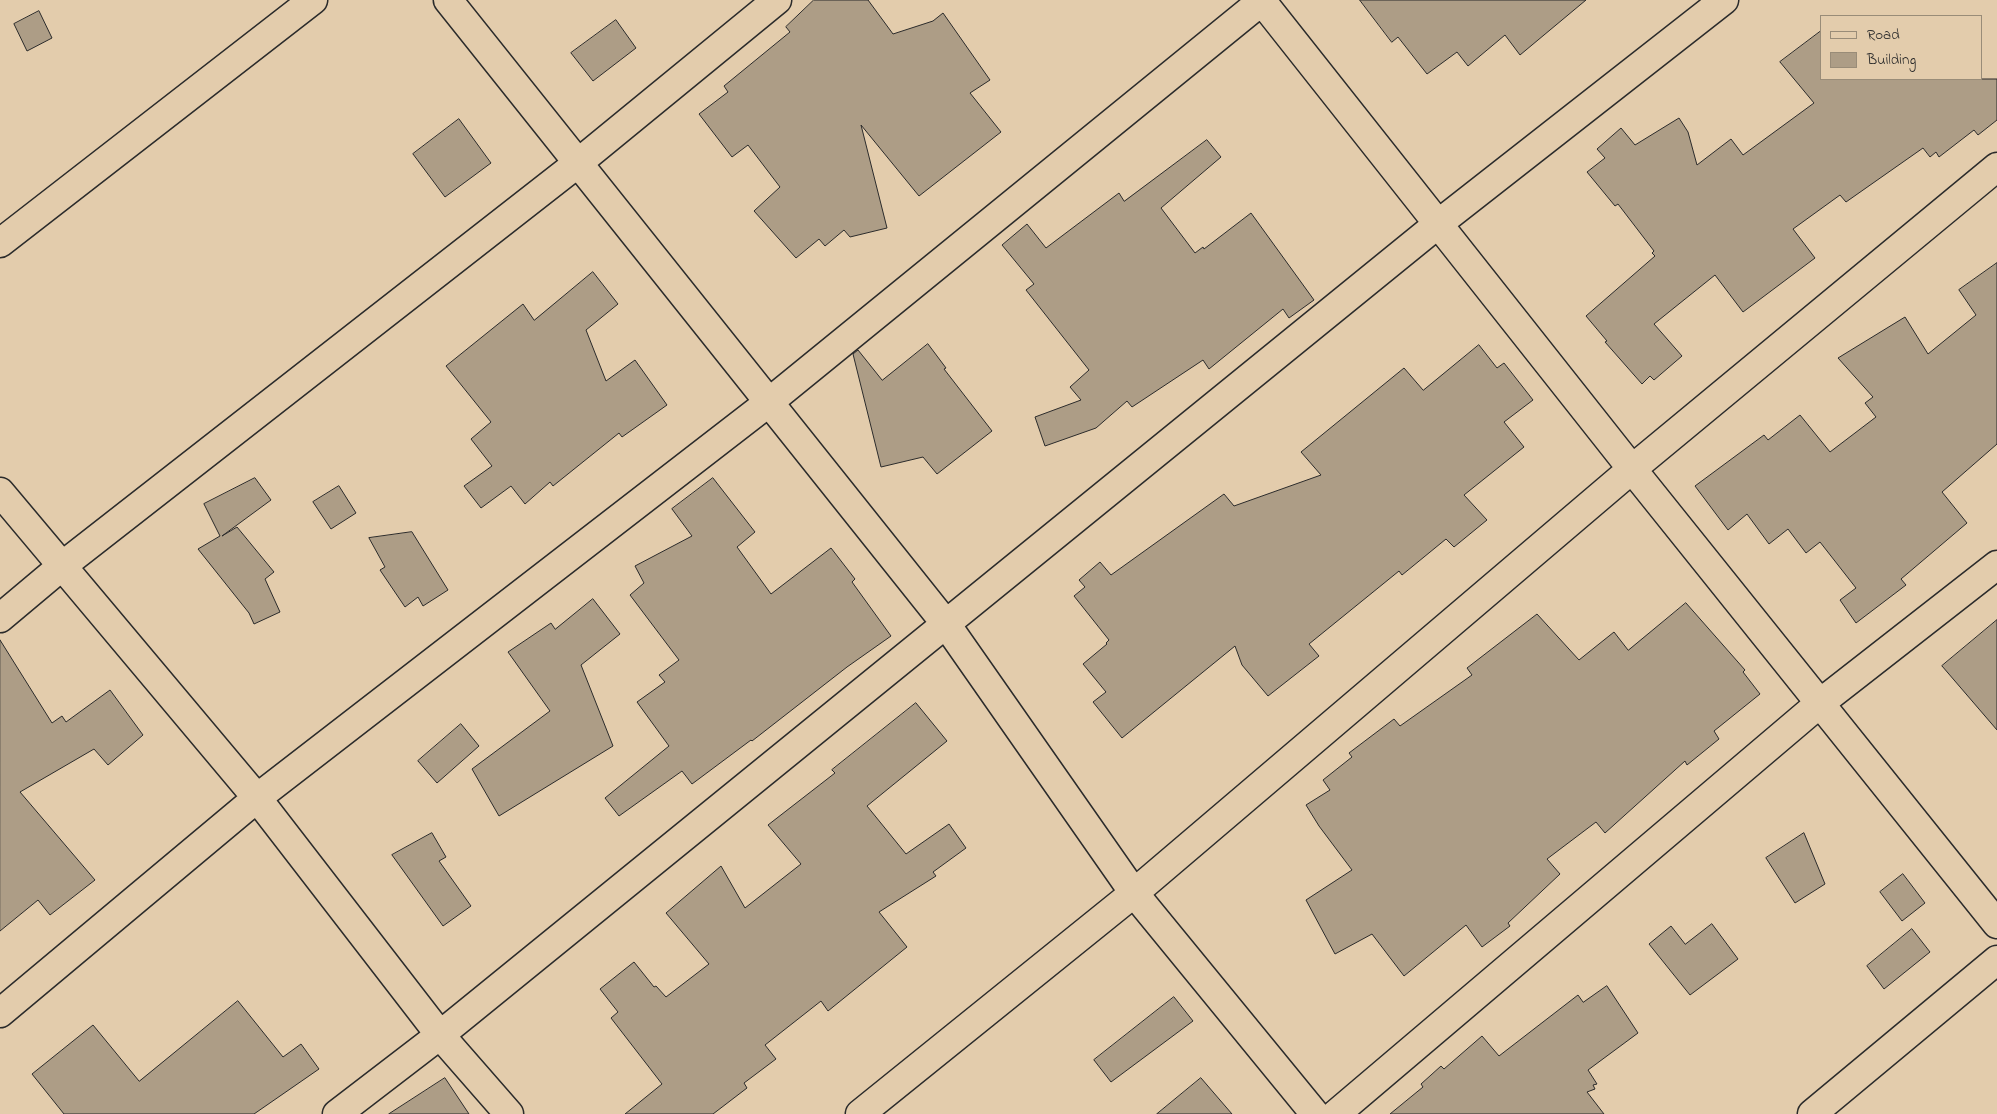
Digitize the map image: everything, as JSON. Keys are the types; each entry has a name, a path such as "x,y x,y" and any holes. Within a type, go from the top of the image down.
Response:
{"street":[{"path":"0,243 313,0"},
{"path":"448,0 946,624 1134,893 1315,1114"},
{"path":"0,618 62,566 578,163 777,0"},
{"path":"0,1012 257,798 768,403 1262,0 1632,470 1997,924"},
{"path":"337,1114 440,1035 1438,224 1724,0"},
{"path":"860,1114 1134,893 1632,470 1997,167"},
{"path":"0,492 257,798 440,1035 509,1114"},
{"path":"1336,1114 1819,704 1997,565"},
{"path":"1812,1114 1997,960"}],"building":[{"path":"814,0 868,0 893,34 933,21 943,13 990,80 970,93 1001,132 919,196 861,125 887,228 850,237 844,230 825,246 819,239 796,258 754,211 780,187 748,145 732,157 699,114 728,92 724,86 790,32 786,27"},
{"path":"1360,0 1586,0 1520,55 1505,35 1468,66 1457,52 1427,74 1398,37 1392,42"},
{"path":"39,11 52,38 27,51 14,24"},
{"path":"616,20 636,48 593,81 571,53"},
{"path":"1820,32 1820,80 1997,79 1997,120 1978,135 1974,130 1939,157 1936,152 1930,157 1923,148 1846,202 1840,195 1793,229 1815,258 1743,312 1715,275 1654,324 1682,356 1654,380 1650,376 1642,384 1605,342 1607,341 1586,316 1655,256 1652,253 1654,251 1618,204 1615,206 1587,172 1605,158 1597,149 1621,128 1635,145 1679,118 1688,132 1697,165 1731,139 1743,155 1814,103 1780,62"},
{"path":"459,119 491,163 445,197 413,154"},
{"path":"1207,140 1221,157 1161,208 1195,253 1203,247 1204,249 1251,213 1314,300 1289,318 1283,309 1209,369 1203,360 1132,407 1127,401 1096,428 1045,446 1035,417 1081,400 1070,387 1089,370 1026,290 1034,284 1002,245 1027,224 1046,248 1119,193 1124,201"},
{"path":"1997,263 1997,444 1942,492 1967,523 1901,579 1906,585 1856,623 1840,600 1856,588 1820,542 1806,553 1788,529 1769,544 1747,514 1728,530 1695,486 1764,435 1768,440 1800,415 1830,452 1876,417 1865,403 1873,397 1838,358 1905,317 1928,354 1976,315 1959,290"},
{"path":"593,272 618,304 586,330 606,381 635,360 667,405 622,437 619,433 553,486 550,482 525,504 511,486 481,508 464,486 492,466 471,439 491,422 446,366 523,304 534,320"},
{"path":"928,344 946,368 944,369 992,431 937,474 923,457 881,467 853,354 858,350 882,380"},
{"path":"1479,345 1497,368 1504,363 1533,400 1504,422 1524,447 1464,495 1487,520 1454,547 1446,539 1402,575 1399,571 1309,644 1319,656 1268,696 1242,665 1235,646 1122,738 1093,702 1106,692 1083,664 1107,644 1109,640 1074,596 1085,587 1079,580 1100,562 1111,575 1224,494 1234,506 1321,475 1301,452 1404,368 1423,390"},
{"path":"255,478 271,500 222,536 237,527 274,572 265,579 280,612 254,624 249,613 198,549 220,536 204,504"},
{"path":"713,478 755,532 737,547 771,594 831,548 855,579 852,582 891,636 692,784 682,771 619,816 605,798 669,746 637,702 665,682 659,675 679,660 630,595 644,583 635,566 692,536 672,509"},
{"path":"339,486 356,513 331,529 313,502"},
{"path":"412,532 448,590 423,606 418,597 405,607 380,570 385,567 369,538"},
{"path":"593,599 620,634 581,665 613,746 499,816 472,769 550,711 508,652 551,623 555,629"},
{"path":"1686,603 1745,670 1743,672 1760,694 1714,731 1719,739 1687,765 1685,761 1605,833 1596,822 1547,859 1560,874 1508,923 1510,926 1482,947 1466,925 1404,976 1372,934 1335,954 1306,900 1352,870 1319,826 1306,805 1330,790 1323,780 1352,757 1349,753 1394,719 1400,726 1472,675 1467,668 1537,614 1579,660 1614,632 1628,650"},
{"path":"1997,620 1997,730 1942,666"},
{"path":"0,640 52,723 62,716 66,722 110,690 143,735 108,765 94,749 20,792 95,880 50,915 38,900 0,931"},
{"path":"916,703 947,741 867,806 906,854 949,824 966,848 933,872 936,876 879,912 907,947 828,1011 821,1001 765,1045 776,1059 744,1083 747,1088 713,1114 625,1114 662,1084 611,1018 618,1012 600,989 634,962 654,987 656,986 666,997 709,964 666,913 721,866 745,908 801,864 768,825 835,773 832,770"},
{"path":"461,724 479,746 437,783 418,761"},
{"path":"432,833 446,857 439,861 471,906 443,926 392,855"},
{"path":"1804,833 1825,884 1795,903 1766,858"},
{"path":"1903,874 1925,903 1902,921 1880,892"},
{"path":"1712,924 1738,959 1690,995 1649,944 1671,926 1685,944"},
{"path":"1912,929 1930,952 1884,989 1867,966"},
{"path":"1607,986 1638,1033 1588,1070 1597,1084 1593,1085 1595,1089 1587,1092 1604,1114 1390,1114 1423,1087 1421,1084 1441,1066 1444,1069 1482,1036 1499,1056 1578,995 1583,1002"},
{"path":"1174,997 1193,1021 1111,1082 1094,1060"},
{"path":"238,1001 283,1057 301,1044 319,1069 254,1114 64,1114 32,1074 93,1025 139,1081"},
{"path":"445,1078 469,1114 389,1114"},
{"path":"1201,1078 1232,1114 1157,1114"}]}
